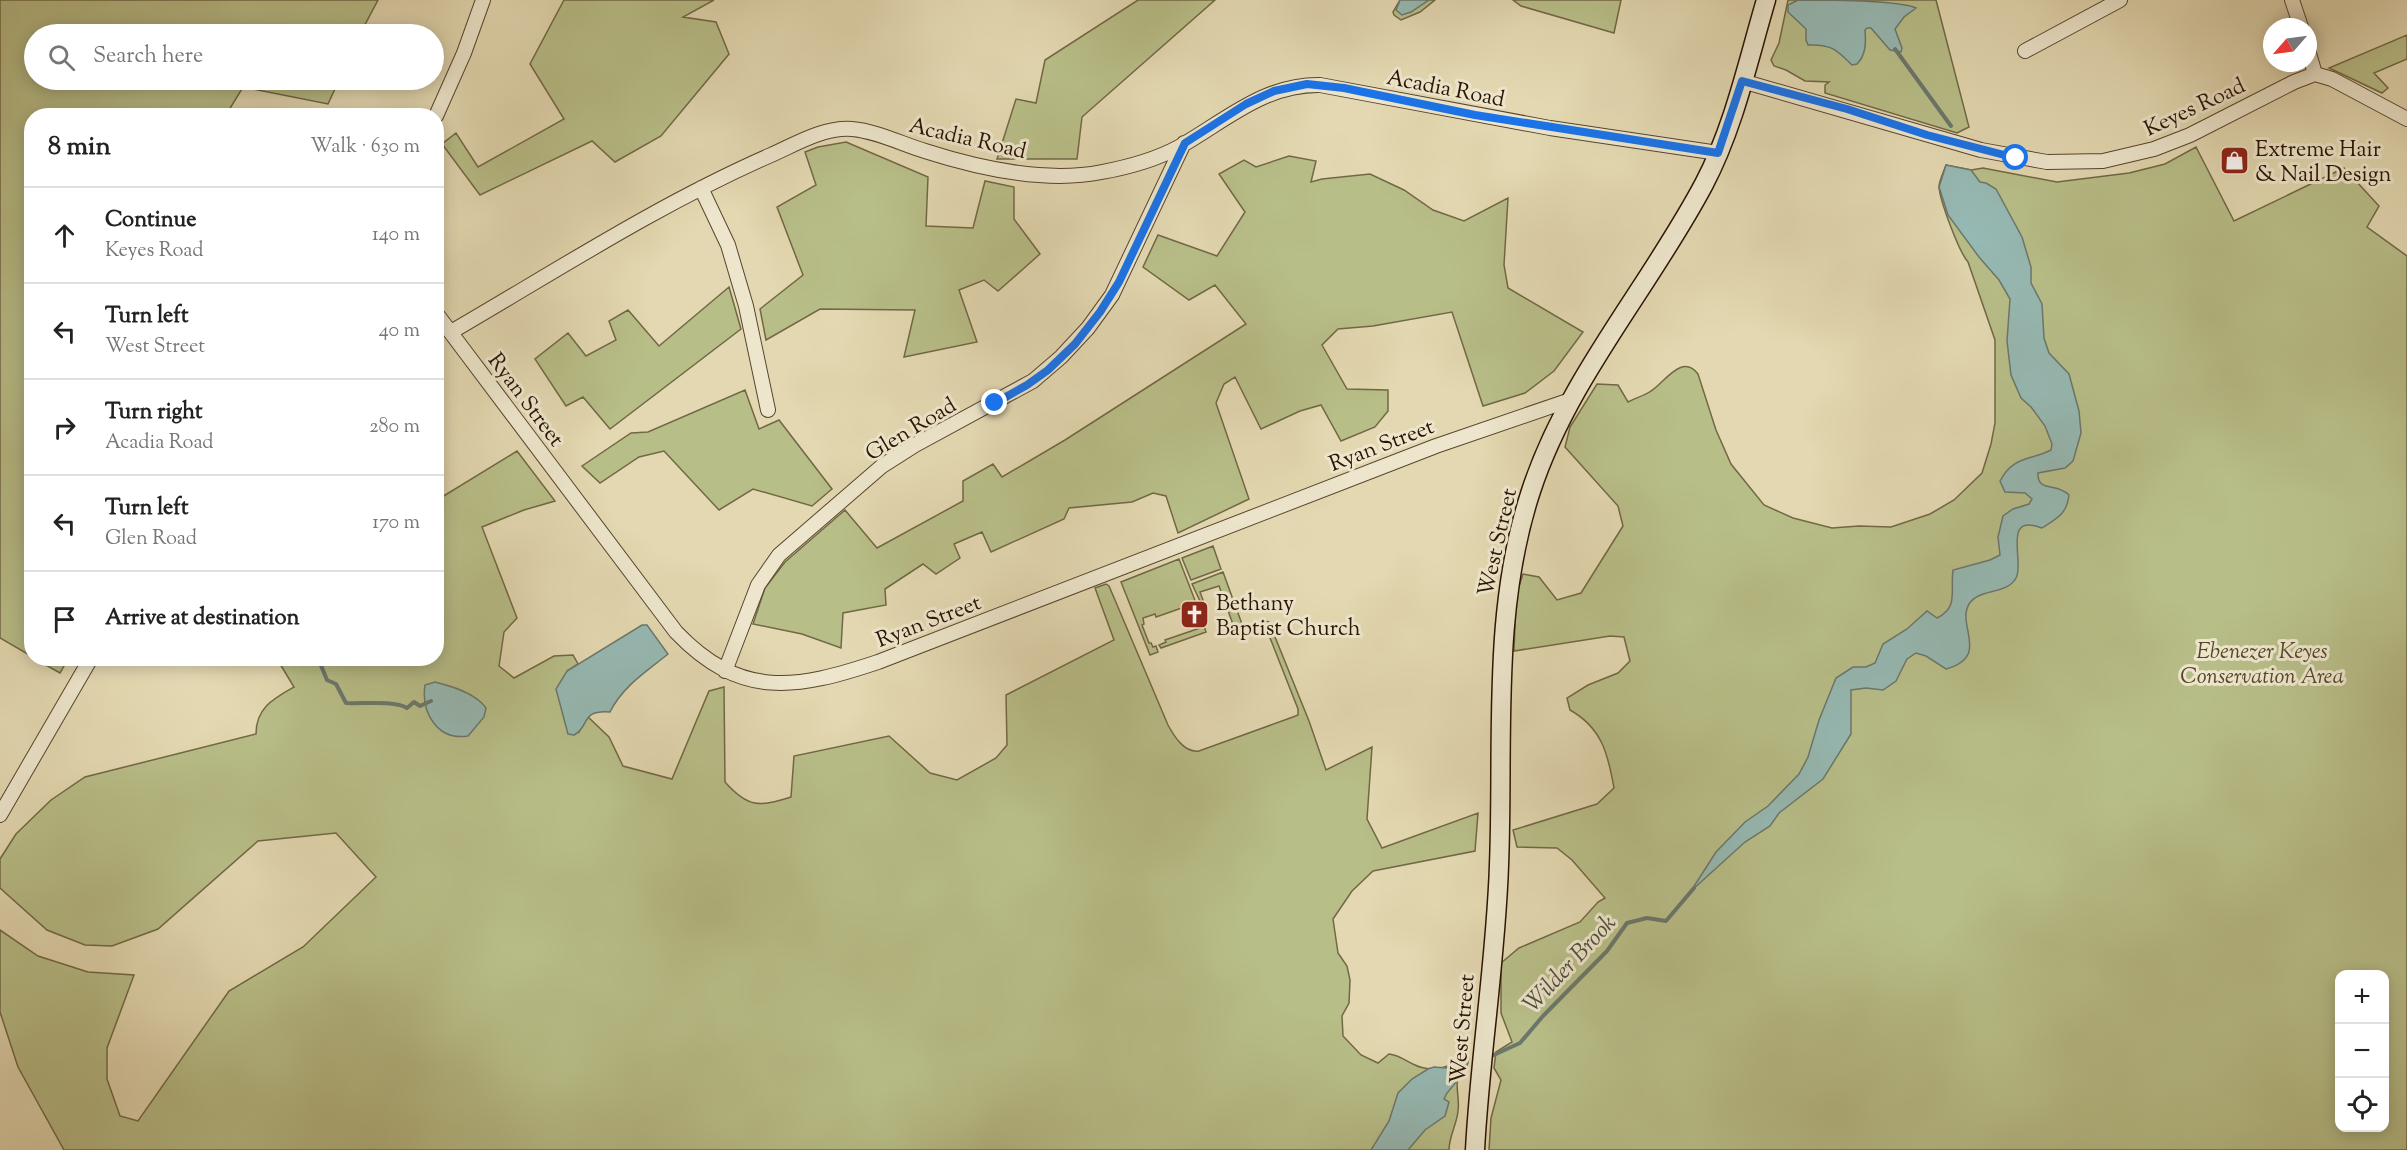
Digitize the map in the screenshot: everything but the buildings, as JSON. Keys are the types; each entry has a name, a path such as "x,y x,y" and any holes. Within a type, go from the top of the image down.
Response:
{"main road":[{"name":"West Street","path":"1475,1150 1499,869 1502,665 1507,597 1518,536 1531,490 1552,435 1599,350 1680,226 1703,186 1718,153 1766,0"}],"street":[{"path":"439,108 467,45 483,0"},
{"path":"2025,51 2120,0"},
{"path":"2298,18 2293,3 2308,0"},
{"path":"2315,74 2332,79 2407,119"},
{"name":"Keyes Road","path":"1742,81 1981,150 2033,161 2075,163 2117,159 2172,143 2294,82 2315,74"},
{"name":"Acadia Road","path":"450,332 701,188 806,140 837,130 861,131 946,158 990,168 1064,175 1100,173 1154,158 1185,143 1246,104 1274,91 1307,84 1344,88 1550,128 1718,153"},
{"name":"Glen Road","path":"725,670 758,585 779,555 882,466 1033,381 1062,357 1081,336 1112,295 1185,143"},
{"path":"701,188 728,245 746,306 768,410"},
{"name":"Ryan Street","path":"444,324 676,632 706,660 725,670 752,680 779,683 808,681 852,670 1425,450 1573,399"},
{"path":"0,815 86,666"}],"green space":[{"path":"0,0 378,0 365,24 24,24 24,90 241,90 230,108 24,108 24,652 0,638"},
{"path":"564,0 714,0 683,17 716,22 729,54 661,136 615,162 592,141 480,195 444,147 444,142 456,133 478,167 564,119 530,64"},
{"path":"1138,0 1215,0 1082,117 1077,159 997,159 1016,99 1036,103 1045,60"},
{"path":"1400,0 1435,0 1420,12 1401,20 1393,12"},
{"path":"1513,0 1621,0 1614,33 1521,6"},
{"path":"1788,0 1936,0 1969,127 1957,133 1825,93 1825,85 1829,82 1805,81 1774,66 1771,60 1779,43"},
{"path":"2407,35 2407,59 2374,73 2388,88 2382,93 2329,68"},
{"path":"258,90 334,90 328,104"},
{"path":"846,142 928,177 926,226 973,228 985,181 1014,187 1014,219 1040,254 998,291 984,280 959,290 977,342 904,357 915,310 820,309 766,340 760,309 803,275 777,207 816,185 805,152"},
{"name":"Ebenezer Keyes Conservation Area","path":"2196,147 2234,221 2344,168 2379,206 2367,227 2407,256 2407,1150 1489,1150 1491,1118 1501,1080 1494,1068 1496,1052 1512,1042 1501,1013 1501,963 1519,948 1580,922 1598,902 1605,898 1572,860 1557,848 1517,847 1513,830 1597,804 1614,788 1602,743 1590,725 1570,710 1567,698 1588,685 1618,673 1630,661 1624,637 1610,636 1514,651 1516,595 1523,574 1539,577 1557,600 1581,593 1623,526 1618,506 1565,447 1570,427 1597,384 1618,385 1628,402 1651,391 1674,371 1686,367 1692,368 1698,374 1716,430 1731,464 1764,505 1793,518 1832,528 1891,527 1930,514 1954,500 1982,473 1995,423 1995,340 1968,262 1955,238 1943,203 1939,187 1946,165 1971,170 1983,168 2057,182 2129,173 2165,164"},
{"path":"1289,156 1316,161 1311,182 1370,174 1404,190 1433,210 1464,221 1508,198 1504,265 1508,288 1583,332 1554,371 1525,393 1483,406 1452,312 1373,326 1338,329 1322,345 1347,389 1388,390 1388,411 1375,427 1341,441 1321,405 1300,411 1261,429 1235,377 1224,384 1216,403 1249,499 1178,533 1166,496 1153,493 1132,502 1069,508 1064,519 991,552 982,532 954,544 960,558 936,574 923,564 885,589 886,605 843,613 841,648 802,634 753,624 765,588 785,562 845,510 877,548 963,501 963,481 993,464 1002,477 1065,440 1246,324 1215,285 1189,300 1143,267 1158,235 1217,256 1245,212 1219,174 1244,160 1256,167"},
{"path":"729,287 741,329 610,429 583,397 566,406 535,359 568,333 586,356 616,340 609,321 628,310 659,346"},
{"path":"745,390 759,429 779,420 832,489 812,506 753,489 719,510 664,451 639,457 600,483 582,466 631,433 648,432"},
{"path":"517,451 555,501 524,510 482,527 517,618 504,632 499,666 514,678 554,656 573,655 578,664 567,671 579,732 587,716 609,737 623,766 672,779 709,691 724,687 725,782 741,797 755,803 770,803 791,797 794,756 889,736 930,773 957,780 996,758 1007,745 1006,695 1114,640 1095,588 1106,584 1109,586 1168,725 1184,747 1199,751 1298,715 1298,709 1263,620 1269,622 1326,770 1372,747 1367,819 1382,848 1478,813 1475,851 1373,871 1352,891 1333,919 1338,953 1347,966 1350,980 1349,1003 1342,1016 1343,1036 1361,1055 1378,1063 1389,1054 1429,1069 1450,1065 1469,1057 1466,1070 1458,1076 1458,1111 1449,1150 64,1150 18,1067 0,1012 0,930 38,956 88,972 134,975 107,1048 107,1079 120,1116 138,1121 229,991 303,947 376,877 336,833 258,841 158,929 112,946 85,945 47,930 0,888 0,859 16,834 51,800 85,777 256,734 262,711 273,700 294,687 281,666 444,666 444,496"},
{"path":"1213,546 1221,569 1191,580 1182,558"},
{"path":"1179,559 1196,603 1156,617 1155,614 1143,618 1144,624 1142,625 1149,643 1153,647 1156,646 1158,652 1150,655 1121,582"},
{"path":"1223,572 1242,624 1234,627 1219,586 1200,592 1203,600 1200,601 1192,584"},
{"path":"1203,623 1206,632 1161,648 1159,645 1166,642 1165,640 1200,628 1199,624"},
{"path":"48,666 64,666 60,673"}],"water":[{"path":"1400,0 1429,0 1402,15 1396,10"},
{"path":"1798,0 1894,3 1916,8 1904,17 1895,29 1902,48 1901,52 1890,50 1871,28 1867,28 1864,53 1857,64 1852,65 1833,49 1822,45 1808,45 1806,29 1788,12 1788,5"},
{"path":"1946,165 1971,170 1980,182 1996,189 2022,237 2031,267 2031,283 2042,304 2044,338 2049,353 2069,374 2079,411 2081,433 2073,461 2065,468 2038,473 2041,483 2069,495 2066,507 2060,515 2042,528 2029,525 2022,527 2017,541 2018,571 2016,578 2006,587 1979,596 1969,604 1966,622 1970,649 1967,656 1946,669 1926,656 1916,653 1907,659 1896,681 1883,690 1866,688 1851,690 1851,734 1823,779 1779,813 1770,826 1745,842 1691,891 1716,852 1745,822 1768,806 1799,774 1808,757 1819,720 1836,678 1853,667 1866,667 1875,663 1883,644 1907,629 1927,611 1937,618 1944,614 1951,604 1953,570 2000,555 1998,537 2003,516 2013,509 2029,504 2032,499 2025,493 2005,492 2000,481 2010,467 2016,463 2051,450 2052,444 2045,426 2021,398 2011,375 2007,341 2010,299 1999,280 1948,215 1939,187"},
{"path":"642,625 647,625 668,654 621,694 610,712 594,713 589,716 579,731 574,735 568,734 556,689 567,671"},
{"path":"435,682 470,694 486,708 484,717 468,736 448,734 433,722 424,695 425,685"},
{"path":"1469,1057 1466,1070 1445,1096 1444,1099 1449,1102 1445,1116 1425,1130 1408,1150 1371,1150 1389,1121 1398,1093 1412,1079 1428,1069 1446,1068"}],"waterway":[{"name":"Wilder Brook","path":"1895,49 1951,126"},
{"path":"321,666 327,680 336,684 346,703 386,703 407,708 414,702 420,706 431,701"},
{"name":"Wilder Brook","path":"1487,1058 1520,1043 1543,1016 1607,951 1627,923 1647,918 1666,921 1694,888"}],"place":[{"name":"Extreme Hair & Nail Design","path":"2234,161"},
{"name":"Bethany Baptist Church","path":"1195,615"}],"route":[{"path":"995,403 1048,370 1075,344 1100,312 1119,282 1185,143 1246,104 1285,88 1307,84 1344,88 1475,115 1718,153 1742,81 1847,109 1927,135 2016,158"}]}
